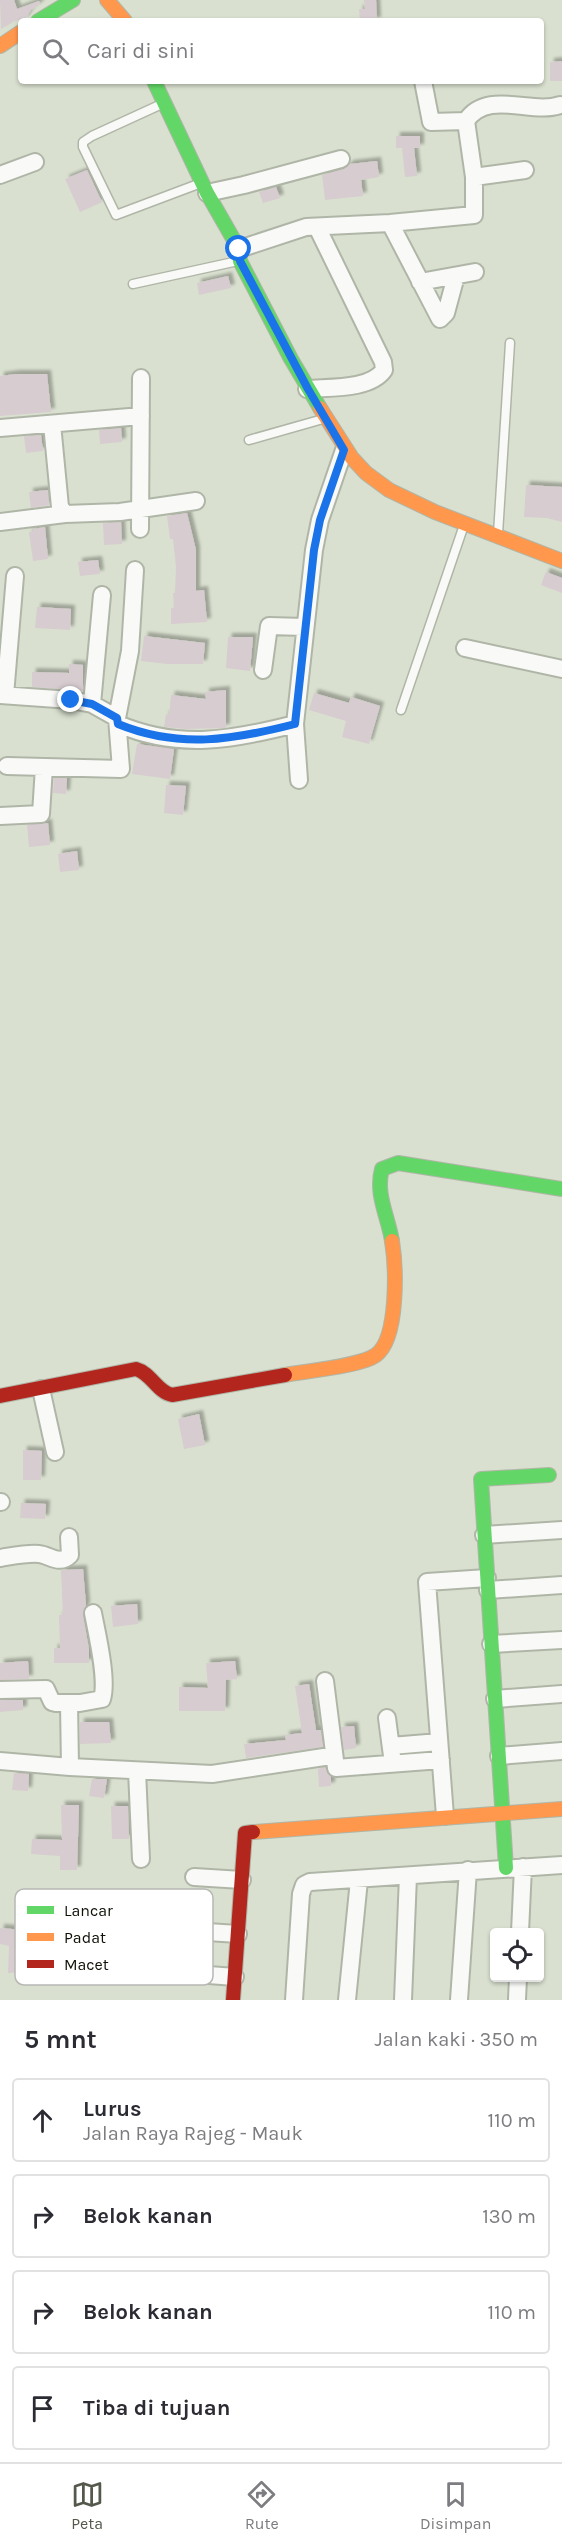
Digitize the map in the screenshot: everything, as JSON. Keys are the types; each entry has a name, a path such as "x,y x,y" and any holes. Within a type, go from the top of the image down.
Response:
{"street":[{"path":"41,18 50,9 73,0"},
{"path":"107,0 122,18"},
{"path":"1,42 18,34"},
{"path":"156,84 204,188 308,389 344,450 374,480 413,501 464,524 562,561"},
{"path":"424,84 431,122 466,121"},
{"path":"240,255 282,233 317,227 474,215 474,177 466,121 471,113 493,106 549,107 560,105"},
{"path":"204,188 244,185 341,159"},
{"path":"0,175 35,162"},
{"path":"474,177 525,170"},
{"path":"390,223 439,318 442,319 446,313 456,276"},
{"path":"308,389 360,383 379,376 384,370 383,362 317,227"},
{"path":"420,282 475,272"},
{"path":"140,529 141,378"},
{"path":"0,429 141,416"},
{"path":"52,424 60,507 65,514"},
{"path":"299,780 295,724 304,627 320,520 344,450"},
{"path":"0,522 65,514 140,510 196,501"},
{"path":"7,766 121,769 118,721 130,651 135,570"},
{"path":"15,576 2,695 71,700 92,704 118,721 151,734 199,741 244,738 295,724"},
{"path":"92,704 102,595"},
{"path":"263,670 269,626 304,627"},
{"path":"465,648 562,669"},
{"path":"0,816 41,814 44,767"},
{"path":"0,1396 136,1369 144,1371 166,1394 172,1395 363,1361 377,1354 384,1344 396,1307 397,1287 391,1236 379,1189 378,1178 382,1169 398,1163 562,1189"},
{"path":"41,1389 56,1452"},
{"path":"506,1868 481,1479 549,1474"},
{"path":"484,1535 562,1530"},
{"path":"0,1558 43,1554 53,1560 63,1560 70,1556 69,1537"},
{"path":"445,1816 427,1582 562,1585"},
{"path":"0,1690 46,1689 52,1702 99,1701 103,1696 93,1612"},
{"path":"492,1644 562,1640"},
{"path":"325,1680 336,1768 439,1742"},
{"path":"495,1699 562,1694"},
{"path":"69,1703 70,1767"},
{"path":"387,1718 392,1755"},
{"path":"499,1755 562,1751"},
{"path":"392,1755 441,1760"},
{"path":"0,1761 212,1774 324,1756"},
{"path":"137,1771 141,1859"},
{"path":"233,2000 245,1833 445,1816 562,1809"},
{"path":"294,2000 303,1885 310,1882 562,1865"},
{"path":"520,1928 523,1867"},
{"path":"459,2000 468,1870"},
{"path":"403,2000 408,1876"},
{"path":"194,1877 242,1880"},
{"path":"347,2000 359,1880"},
{"path":"213,1932 238,1934"},
{"path":"213,1975 235,1977"},
{"path":"517,1999 518,1982"}],"lane":[{"path":"165,103 83,142 96,176 116,215 204,188"},
{"path":"133,284 240,255"},
{"path":"498,535 510,343"},
{"path":"249,440 327,418"},
{"path":"401,710 464,524"}],"building":[{"path":"0,0 14,0 17,9 39,1 40,4 31,10 26,18 18,18 18,20 1,29"},
{"path":"364,0 376,0 377,18 360,18 359,9 365,9"},
{"path":"562,61 562,81 550,81 550,62"},
{"path":"396,136 420,136 420,148 414,148 417,176 405,177 402,148 396,148"},
{"path":"377,161 379,177 361,180 363,196 325,200 322,175 344,169 350,164"},
{"path":"87,170 102,202 80,212 65,179"},
{"path":"276,187 280,198 263,203 259,192"},
{"path":"228,276 231,288 199,295 197,283"},
{"path":"47,374 51,412 0,416 0,376"},
{"path":"121,428 122,442 100,444 99,430"},
{"path":"41,435 43,451 26,453 24,436"},
{"path":"526,485 562,487 562,522 547,518 524,517"},
{"path":"48,490 49,505 31,508 29,492"},
{"path":"187,513 196,550 196,591 204,590 207,622 171,624 176,567 173,539 170,539 167,516"},
{"path":"121,522 122,544 104,545 103,523"},
{"path":"45,527 48,559 33,561 29,532"},
{"path":"98,560 100,574 80,576 78,562"},
{"path":"546,572 562,578 562,593 541,585"},
{"path":"37,607 71,609 70,630 35,628"},
{"path":"144,636 205,643 203,664 141,661"},
{"path":"228,637 253,637 250,671 226,668"},
{"path":"69,664 83,665 83,691 32,687 32,672 69,673"},
{"path":"226,690 226,728 164,727 166,714 169,715 171,695 206,699 205,692"},
{"path":"314,693 349,703 351,697 380,706 369,744 342,737 346,721 309,710"},
{"path":"137,744 174,749 170,779 132,774"},
{"path":"54,778 67,778 66,794 53,793"},
{"path":"166,785 186,786 183,815 164,813"},
{"path":"48,823 50,845 29,847 27,825"},
{"path":"77,851 79,870 60,872 58,854"},
{"path":"199,1414 205,1445 184,1449 178,1419"},
{"path":"23,1450 42,1451 41,1480 23,1480"},
{"path":"21,1503 46,1504 45,1519 20,1518"},
{"path":"83,1569 86,1605 83,1615 89,1663 54,1663 54,1648 60,1648 59,1615 63,1615 61,1570"},
{"path":"137,1604 138,1624 113,1627 111,1606"},
{"path":"28,1661 29,1679 0,1680 0,1663"},
{"path":"235,1661 237,1679 226,1680 225,1711 179,1711 179,1687 208,1688 206,1663"},
{"path":"309,1684 316,1730 321,1730 323,1747 246,1758 244,1744 286,1740 285,1735 302,1733 295,1686"},
{"path":"0,1700 23,1700 23,1710 0,1712"},
{"path":"80,1722 109,1722 111,1743 80,1744"},
{"path":"354,1726 356,1748 344,1750 341,1727"},
{"path":"325,1767 331,1777 331,1786 319,1787 318,1769"},
{"path":"14,1773 29,1774 28,1791 12,1790"},
{"path":"92,1779 107,1779 104,1798 89,1796"},
{"path":"61,1805 79,1805 77,1870 60,1870 60,1856 31,1854 32,1839 62,1840"},
{"path":"111,1806 128,1806 129,1839 112,1839"},
{"path":"0,1928 15,1929 15,1973 8,1973 9,1946 0,1944"}],"traffic: fast":[{"path":"43,18 73,0"},
{"path":"155,84 207,193 239,249 240,261 291,359 320,408"},
{"path":"392,1241 381,1196 380,1178 382,1169 398,1163 562,1189"},
{"path":"506,1868 481,1479 549,1475"}],"traffic: slow":[{"path":"107,0 122,18"},
{"path":"0,46 18,34"},
{"path":"320,408 352,458 366,473 389,490 435,512 562,561"},
{"path":"285,1375 333,1368 369,1359 376,1355 389,1334 392,1318 395,1284 392,1241"},
{"path":"253,1832 562,1809"}],"traffic: jam":[{"path":"0,1396 136,1369 146,1374 162,1390 172,1395 285,1375"},
{"path":"233,2000 245,1833 253,1832"}],"route":[{"path":"71,700 92,704 117,718 118,724 130,729 189,740 244,738 295,724 314,550 331,483 344,450 308,389 240,261 239,249"}]}
